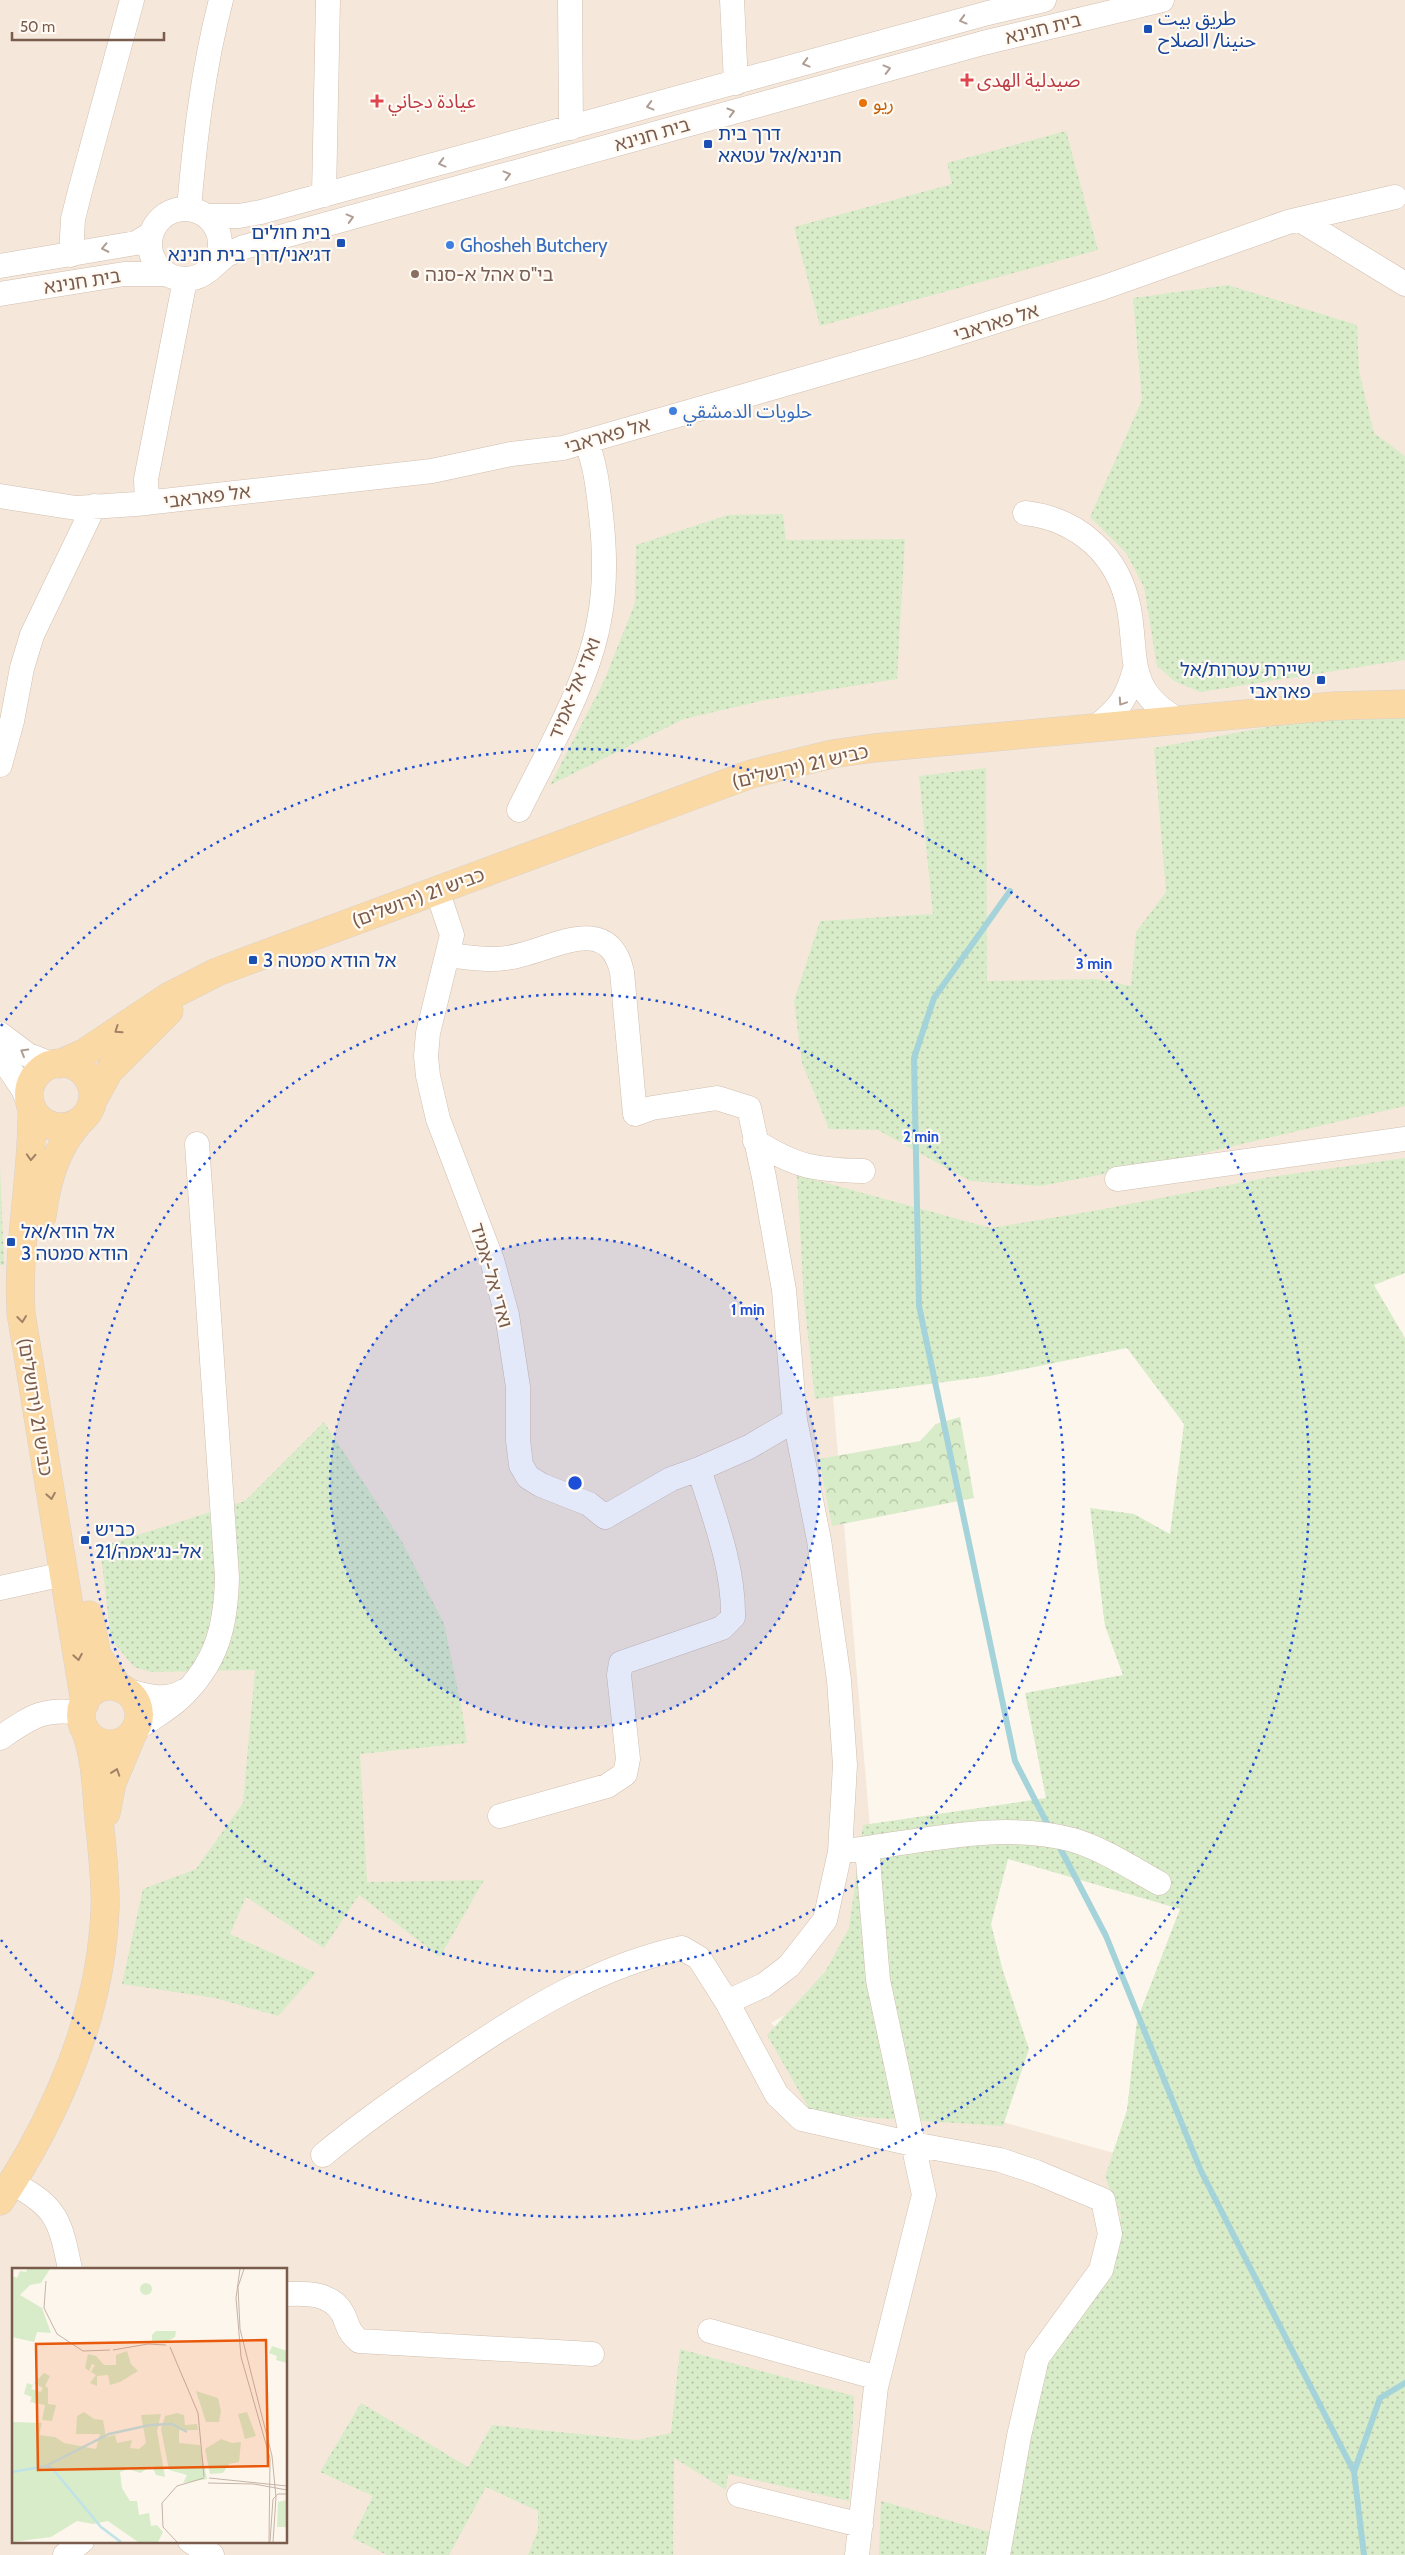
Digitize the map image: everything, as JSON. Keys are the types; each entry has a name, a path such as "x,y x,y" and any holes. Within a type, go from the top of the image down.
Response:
{"main road":[{"name":"כביש 21 (ירושלים)","path":"1334,706 1405,694"},
{"name":"כביש 21 (ירושלים)","path":"55,1064 84,1053 168,997 237,964 732,780 793,763 874,748 1334,706 1405,704"},
{"name":"כביש 21 (ירושלים)","path":"122,1689 102,1664 94,1643 38,1298 39,1241 50,1175 60,1147 86,1111 109,1071 150,1028 196,990 237,964"},
{"path":"67,1063 82,1071 89,1079 86,1111 68,1127 55,1127 44,1123 35,1115 31,1106 29,1090 32,1080 40,1070 55,1064 67,1063"},
{"name":"כביש 21 (ירושלים)","path":"6,2192 58,2099 88,2013 103,1942 106,1896 92,1748 84,1715 64,1574 21,1313 19,1267 30,1174 31,1106"},
{"path":"114,1686 122,1689 134,1698 139,1710 138,1723 132,1733 121,1742 110,1744 98,1741 84,1715 88,1696 99,1688 114,1686"},
{"name":"כביש 21 (ירושלים)","path":"103,1855 109,1795 132,1733"}],"street":[{"path":"71,255 73,219 77,200 132,0"},
{"path":"198,213 197,120 212,33 221,0"},
{"path":"324,195 328,0"},
{"path":"570,0 571,128"},
{"path":"732,0 736,83"},
{"name":"בית חנינא","path":"198,213 239,216 324,195 736,83 986,6 1044,0"},
{"name":"בית חנינא","path":"208,271 226,255 244,247 983,43 1162,0"},
{"name":"אל פאראבי","path":"0,496 76,508 147,503 432,471 511,454 564,448 923,344 1102,288 1300,220 1395,197"},
{"path":"177,209 198,213 215,225 220,243 216,261 208,271 198,278 175,277 156,266 151,255 151,234 156,223 165,214 177,209"},
{"path":"1300,220 1405,284"},
{"name":"בית חנינא","path":"0,266 71,255 136,242 151,234"},
{"name":"בית חנינא","path":"0,294 124,274 175,277"},
{"path":"147,503 146,479 175,277"},
{"name":"ואדי אל-אמיד","path":"519,810 584,673 599,622 604,584 604,546 595,463 586,441"},
{"path":"0,765 12,721 22,668 32,635 94,506"},
{"path":"1025,513 1039,514 1066,523 1091,539 1103,551 1119,580 1129,608 1135,669 1141,684 1155,704 1178,720"},
{"path":"1096,728 1120,707 1126,696 1135,669"},
{"name":"ואדי אל-אמיד","path":"437,890 450,925 452,936 428,1034 426,1056 428,1076 438,1119 492,1260 507,1315 518,1387 518,1440 521,1465 528,1477 541,1485 589,1504 605,1517 671,1479 699,1469"},
{"path":"448,955 484,959 506,958 570,940 588,938 602,941 612,947 618,957 622,972 635,1114 652,1108 717,1098 749,1108 764,1177 784,1290 796,1420 820,1540 839,1680 845,1765 840,1852 825,1920 789,1966 764,1985 727,2002"},
{"path":"0,1034 28,1055 55,1064"},
{"path":"0,1055 23,1089 31,1106"},
{"path":"1117,1179 1405,1139"},
{"path":"755,1140 775,1154 804,1166 863,1170"},
{"path":"132,1733 179,1698 195,1682 210,1661 221,1634 226,1608 227,1577 197,1144"},
{"path":"500,1816 607,1786 626,1774 628,1759 619,1675 621,1663 722,1628 733,1617 733,1597 724,1549 699,1469 748,1446 796,1420"},
{"path":"0,1588 64,1574"},
{"path":"122,1689 164,1698 180,1693 195,1682"},
{"path":"0,1738 34,1715 61,1709 84,1715"},
{"path":"840,1852 989,1832 1029,1833 1074,1840 1159,1882"},
{"path":"858,2555 872,2409 924,2195 878,1980 867,1848"},
{"path":"323,2155 361,2123 506,2025 577,1984 648,1956 682,1948 699,1958 727,2002 777,2095 802,2119 913,2144 1000,2160 1036,2172 1103,2200 1110,2234 1101,2270 1036,2358 1019,2436 998,2555"},
{"path":"6,2192 34,2194 56,2216 70,2268"},
{"path":"288,2294 310,2293 332,2301 342,2314 348,2331 359,2340 592,2354"},
{"path":"710,2331 878,2378"},
{"path":"739,2495 861,2525"},
{"path":"65,2555 81,2542"},
{"path":"192,2542 212,2555"}],"shaded area":[{"path":"0,0 1405,0 1405,1261 832,1385 878,1920 846,1981 771,2023 833,2075 1114,2153 1169,2229 1037,2555 0,2555"}],"green space":[{"path":"1066,131 1098,250 820,326 794,227 952,184 947,163"},
{"path":"1228,285 1357,325 1359,371 1374,433 1405,456 1405,660 1200,692 1174,681 1157,666 1144,587 1126,553 1090,517 1142,400 1133,298"},
{"path":"783,514 786,540 905,539 897,679 765,700 684,719 550,785 604,681 635,603 636,545 728,515"},
{"path":"1405,702 1405,1106 1148,1166 1040,1186 970,1181 878,1130 829,1129 802,1063 794,1001 820,921 933,914 919,776 986,768 987,981 1097,979 1131,986 1136,932 1166,892 1154,748"},
{"path":"1405,1158 1405,1273 1374,1285 1405,1338 1405,2555 879,2555 881,2501 1007,2537 1042,2359 1111,2268 1121,2216 1105,2177 1127,2110 1137,2020 1180,1909 1008,1859 991,1924 1003,1971 1029,2049 1003,2126 812,2114 767,2035 825,1972 849,1928 863,1825 1046,1798 1025,1693 1123,1675 1105,1626 1090,1508 1134,1514 1170,1534 1184,1424 1127,1348 990,1376 815,1399 804,1300 797,1175 991,1228 1093,1211 1270,1177"},
{"path":"0,1164 4,1265 0,1265"},
{"path":"960,1417 974,1498 832,1526 819,1459 920,1441 936,1424"},
{"path":"324,1422 401,1540 444,1624 467,1743 360,1754 367,1882 484,1880 440,1957 359,1895 324,1948 246,1897 230,1934 316,1973 278,2016 215,1998 122,1984 143,1889 196,1869 243,1803 255,1670 151,1672 134,1667 111,1639 100,1547 245,1501"},
{"path":"680,2349 854,2396 849,2501 728,2474 726,2490 674,2458 673,2555 528,2555 538,2530 538,2511 486,2487 449,2555 387,2555 352,2538 373,2496 320,2472 361,2403 468,2467 492,2425 637,2440 671,2433"}],"waterway":[{"path":"1010,891 934,998 914,1058 919,1306 1015,1761 1051,1831"},
{"path":"1058,1844 1106,1936 1201,2171 1354,2472"},
{"path":"1364,2555 1354,2472 1380,2398 1405,2383"}],"place":[{"name":"طريق بيت حنينا/ الصلاح","path":"1148,29"},
{"name":"صيدلية الهدى","path":"967,80"},
{"name":"عيادة دجاني","path":"377,101"},
{"name":"ريو","path":"863,103"},
{"name":"דרך בית חנינא/אל עטאא","path":"708,144"},
{"name":"בית חולים דג׳אני/דרך בית חנינא","path":"341,243"},
{"name":"Ghosheh Butchery","path":"450,245"},
{"name":"בי\"ס אהל א-סנה","path":"415,274"},
{"name":"حلويات الدمشقي","path":"673,411"},
{"name":"שיירת עטרות/אל פאראבי","path":"1321,680"},
{"name":"אל הודא סמטה 3","path":"253,960"},
{"name":"אל הודא/אל הודא סמטה 3","path":"11,1242"},
{"name":"כביש 21/אל-נג׳אמה","path":"85,1540"}]}
